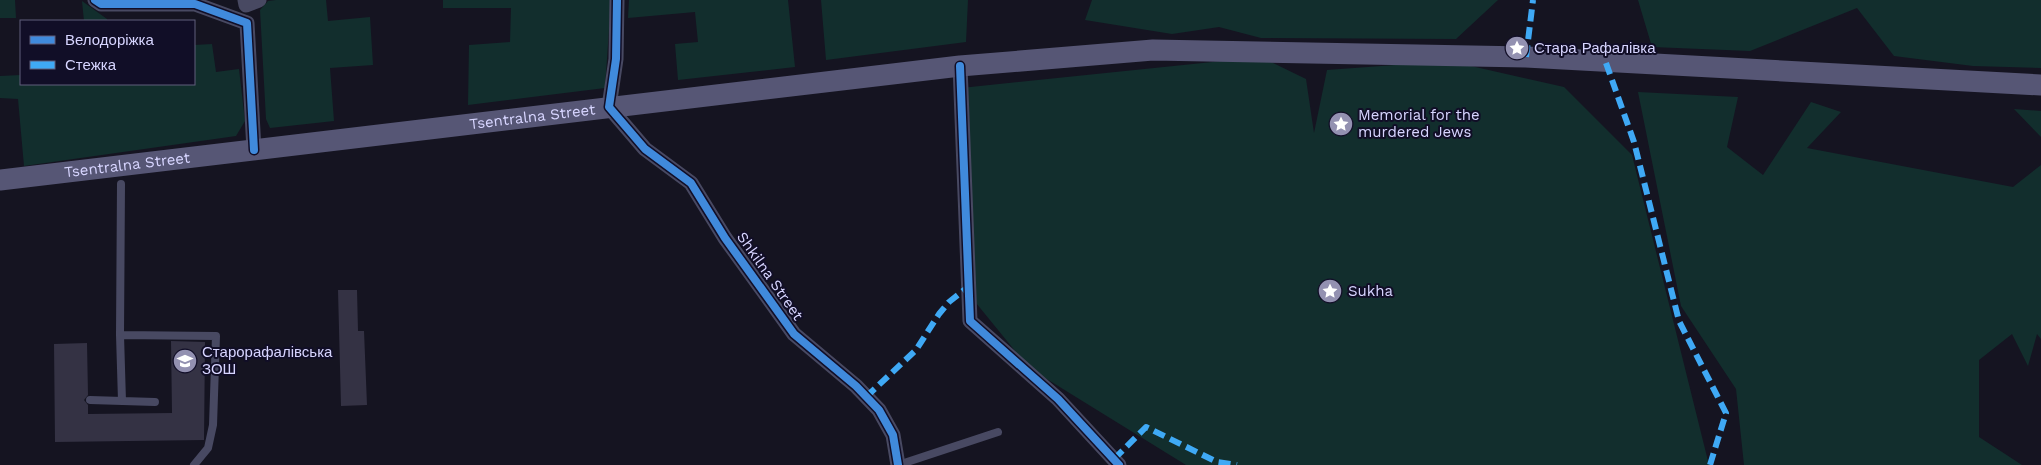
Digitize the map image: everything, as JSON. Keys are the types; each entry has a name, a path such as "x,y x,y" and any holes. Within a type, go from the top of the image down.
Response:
{"main road":[{"name":"Tsentralna Street","path":"0,180 960,66 1163,50 1526,57 2041,85"}],"street":[{"path":"95,0 101,4 195,4 247,23"},
{"path":"609,107 616,58 617,0"},
{"path":"250,2 247,23 254,150"},
{"path":"960,66 970,321 1058,399 1119,465"},
{"name":"Shkilna Street","path":"609,107 645,149 691,183 726,238 794,334 856,386 879,410 894,435 898,465"}],"lane":[{"path":"121,184 120,335 122,401"},
{"path":"120,335 216,336 213,424 208,448 194,465"},
{"path":"90,400 156,402"},
{"path":"898,465 998,432"}],"green space":[{"path":"0,0 15,0 16,18 0,18"},
{"path":"326,0 328,21 370,17 373,65 330,68 334,121 270,128 266,119 260,10 268,1"},
{"path":"443,0 611,0 605,88 468,105 469,45 510,42 511,8 443,8"},
{"path":"629,0 788,0 795,67 678,80 675,44 698,42 695,12 628,18"},
{"path":"821,0 968,0 966,42 826,60"},
{"path":"1092,0 1498,0 1456,39 1261,38 1219,27 1172,34 1085,20"},
{"path":"1638,0 2041,0 2041,68 1973,66 1894,56 1857,8 1750,51 1652,47"},
{"path":"82,1 107,19 107,20 84,20"},
{"path":"212,44 216,72 239,69 245,121 236,136 24,166 18,99 0,98 0,76 20,75 20,85 195,85 195,45"},
{"path":"1261,57 1306,79 1314,133 1327,70 1449,61 1564,87 1632,155 1709,465 1186,465 1029,368 963,287 961,88"},
{"path":"1638,92 1738,97 1727,147 1763,175 1811,102 1841,112 1807,148 2013,187 2041,165 2041,339 2037,334 2028,366 2012,334 1979,360 1979,437 2022,465 1744,465 1736,389 1681,306"},
{"path":"2014,109 2041,111 2041,137"}],"building":[{"path":"338,290 357,290 358,331 364,331 367,405 341,406"},
{"path":"171,341 205,342 204,440 55,442 54,344 87,343 88,395 84,400 88,405 88,414 172,413"}],"marked path":[{"path":"1526,57 1533,0"},
{"path":"1606,63 1634,142 1679,321 1726,413 1710,465"},
{"path":"866,397 916,350 939,314 949,302 968,287"},
{"path":"1114,459 1146,427 1217,462 1237,465"}],"cycle path":[{"path":"95,0 101,4 195,4 247,23 254,150"},
{"path":"617,0 616,59 609,107 645,149 691,183 725,238 794,334 856,386 879,410 893,435 898,465"},
{"path":"960,66 970,321 1058,399 1119,465"}],"place":[{"name":"Стара Рафалівка","path":"1517,48"},
{"name":"Memorial for the murdered Jews","path":"1341,124"},
{"name":"Sukha","path":"1330,291"},
{"name":"Старорафалівська ЗОШ","path":"185,361"}]}
